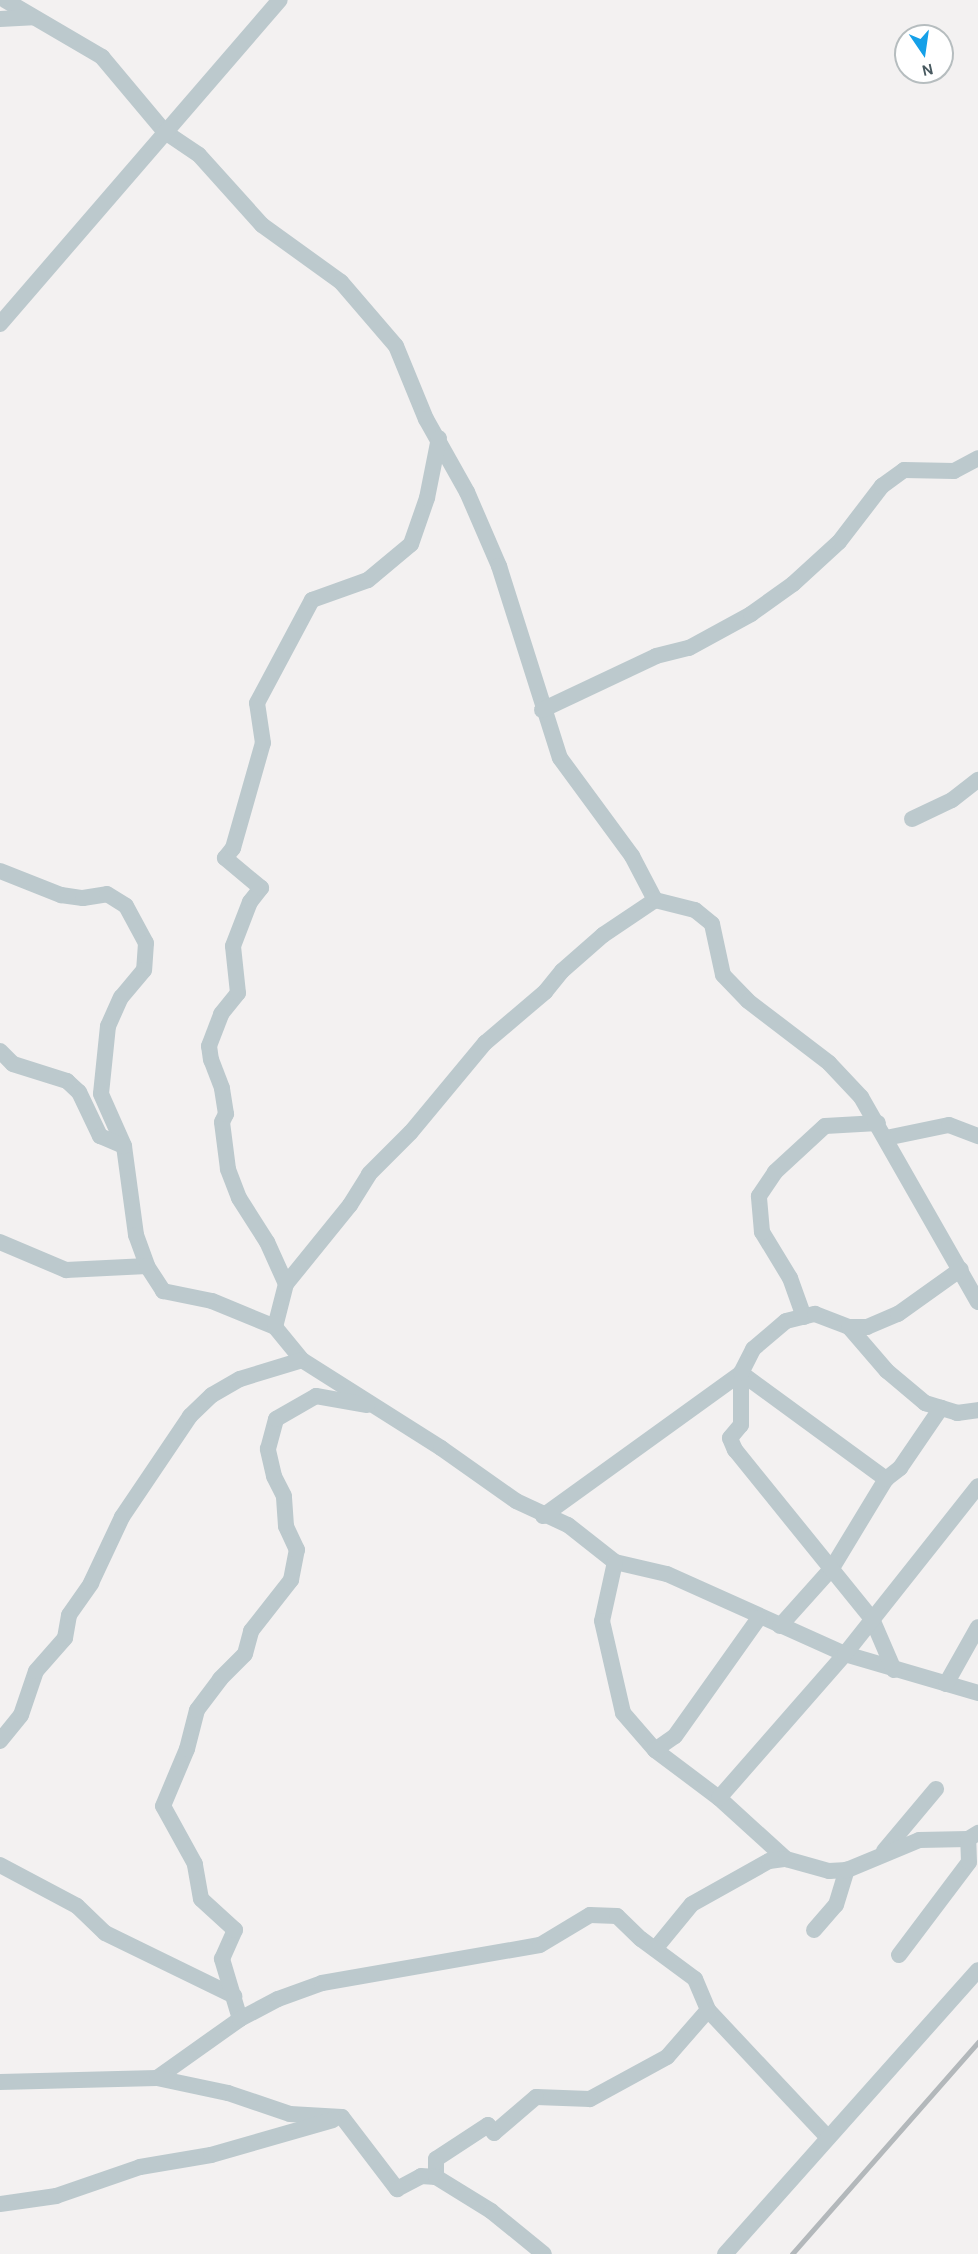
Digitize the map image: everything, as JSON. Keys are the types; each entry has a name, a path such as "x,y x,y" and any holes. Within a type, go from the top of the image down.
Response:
{"street":[{"path":"5,0 102,57 165,132 199,155 262,225 341,282 396,346 426,419 439,438 499,566 542,710 560,758 626,848 655,900 695,910 712,924 723,975 748,1001 830,1063 861,1097 878,1123 978,1302"},
{"path":"0,324 280,0"},
{"path":"0,19 33,17"},
{"path":"286,1284 267,1242 239,1198 228,1169 222,1122 226,1114 222,1088 211,1060 210,1046 221,1014 238,993 233,946 250,902 261,888 225,858 233,848 262,743 257,703 312,600 368,580 411,544 427,498 439,438"},
{"path":"542,710 656,656 689,648 751,614 793,584 831,549 882,486 904,470 954,471 978,458"},
{"path":"912,819 952,800 978,780"},
{"path":"0,871 61,894 83,898 107,894 126,906 146,943 144,970 121,997 108,1026 101,1094 124,1146 136,1235 147,1266 163,1291 212,1301 275,1327 303,1360 543,1516 568,1525 615,1562 667,1574 723,1597 759,1618 845,1654 978,1693"},
{"path":"275,1327 286,1284 350,1205 369,1174 411,1132 485,1043 545,992 562,971 603,934 655,900"},
{"path":"0,1051 13,1064 67,1081 79,1092 100,1136 124,1146"},
{"path":"804,1317 790,1278 762,1232 759,1196 775,1172 825,1126 878,1123"},
{"path":"886,1138 949,1125 978,1136"},
{"path":"0,1243 23,1255 66,1270 147,1266"},
{"path":"849,1327 867,1327 898,1314 961,1269"},
{"path":"543,1516 741,1372 753,1349 786,1321 804,1317 829,1317 849,1327 887,1371 925,1403 957,1413 978,1410"},
{"path":"0,1741 21,1715 36,1671 65,1638 69,1615 91,1583 122,1517 190,1416 212,1395 240,1379 303,1360"},
{"path":"741,1372 886,1479"},
{"path":"741,1372 741,1425 730,1438 735,1450 872,1619 894,1670"},
{"path":"240,2019 222,1959 235,1930 201,1899 195,1864 163,1806 183,1758 197,1710 220,1679 245,1654 245,1641 251,1631 291,1580 297,1550 286,1526 284,1496 273,1476 268,1449 276,1419 316,1396 371,1405"},
{"path":"780,1626 832,1568 886,1479 900,1468 940,1408"},
{"path":"719,1798 845,1654 978,1486"},
{"path":"615,1562 602,1622 623,1713 655,1750 719,1798 786,1859"},
{"path":"655,1750 675,1736 759,1618"},
{"path":"946,1684 978,1627"},
{"path":"884,1851 936,1789"},
{"path":"654,1949 692,1904 769,1861 786,1859 829,1871 847,1870 884,1851 919,1840 973,1836 969,1862 899,1955"},
{"path":"0,1865 77,1906 105,1933 234,1996"},
{"path":"814,1930 836,1905 847,1870"},
{"path":"157,2078 240,2019 278,1999 322,1983 540,1945 590,1915 617,1916 654,1949 695,1979 708,2010 828,2138"},
{"path":"725,2254 978,1970"},
{"path":"436,2177 436,2159 488,2125 494,2133 536,2097 590,2099 667,2056 708,2010"},
{"path":"0,2082 157,2078 228,2093 290,2114 342,2117 397,2189 421,2176 436,2177 491,2211 544,2254"},
{"path":"0,2204 56,2196 140,2167 276,2139 342,2117"}],"railway":[{"path":"792,2254 978,2042"}]}
